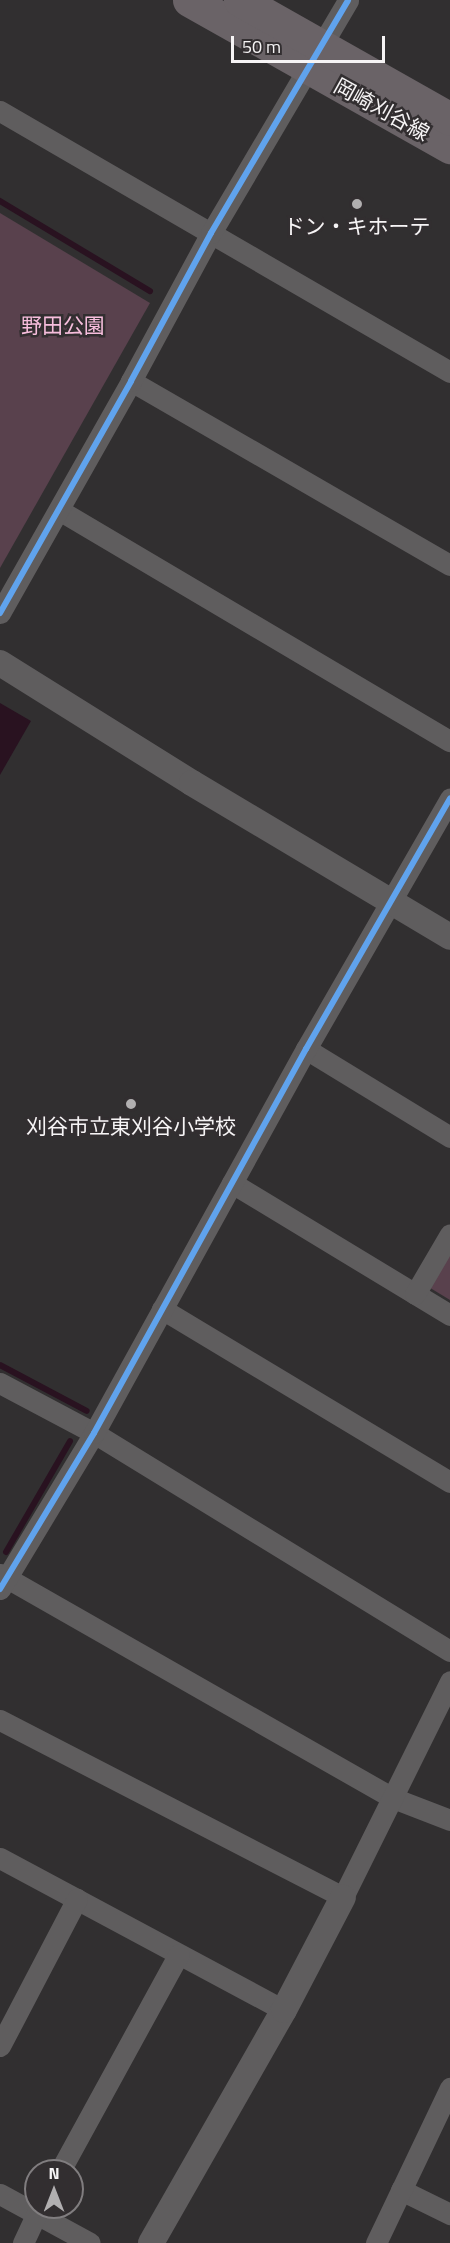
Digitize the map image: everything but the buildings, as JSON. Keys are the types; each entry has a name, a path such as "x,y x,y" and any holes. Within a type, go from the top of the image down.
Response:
{"main road":[{"name":"岡崎刈谷線","path":"189,0 450,119"},
{"name":"岡崎刈谷線","path":"240,0 315,58 450,147"}],"street":[{"path":"0,613 131,381 211,233 348,0"},
{"path":"0,111 450,372"},
{"path":"131,381 450,565"},
{"path":"58,510 450,741"},
{"path":"0,663 192,783 450,937"},
{"path":"450,799 306,1049 94,1433 2,1580 393,1798 450,1820"},
{"path":"306,1049 450,1137"},
{"path":"232,1183 450,1315"},
{"path":"415,1294 450,1234"},
{"path":"162,1309 450,1482"},
{"path":"0,1383 94,1433 450,1650"},
{"path":"151,2243 284,2010 450,1682"},
{"path":"0,1720 343,1897"},
{"path":"0,1858 284,2010"},
{"path":"0,2046 77,1899"},
{"path":"67,2159 178,1954"},
{"path":"376,2243 450,2088"},
{"path":"401,2190 450,2214"},
{"path":"0,2194 24,2205"},
{"path":"23,2243 34,2219"},
{"path":"51,2219 90,2243"}],"green space":[{"name":"野田公園","path":"0,213 150,303 0,568"},
{"path":"450,1248 450,1300 427,1286"}],"shaded area":[{"path":"0,703 31,721 0,775"}],"waterway":[{"path":"0,201 150,291"},
{"path":"0,1365 87,1411"},
{"path":"6,1552 70,1441"}],"cycle path":[{"path":"0,613 131,381 211,233 348,0"},
{"path":"0,1589 94,1433 306,1049 450,799"}],"place":[{"name":"ドン・キホーテ","path":"357,204"},
{"name":"刈谷市立東刈谷小学校","path":"131,1104"}]}
